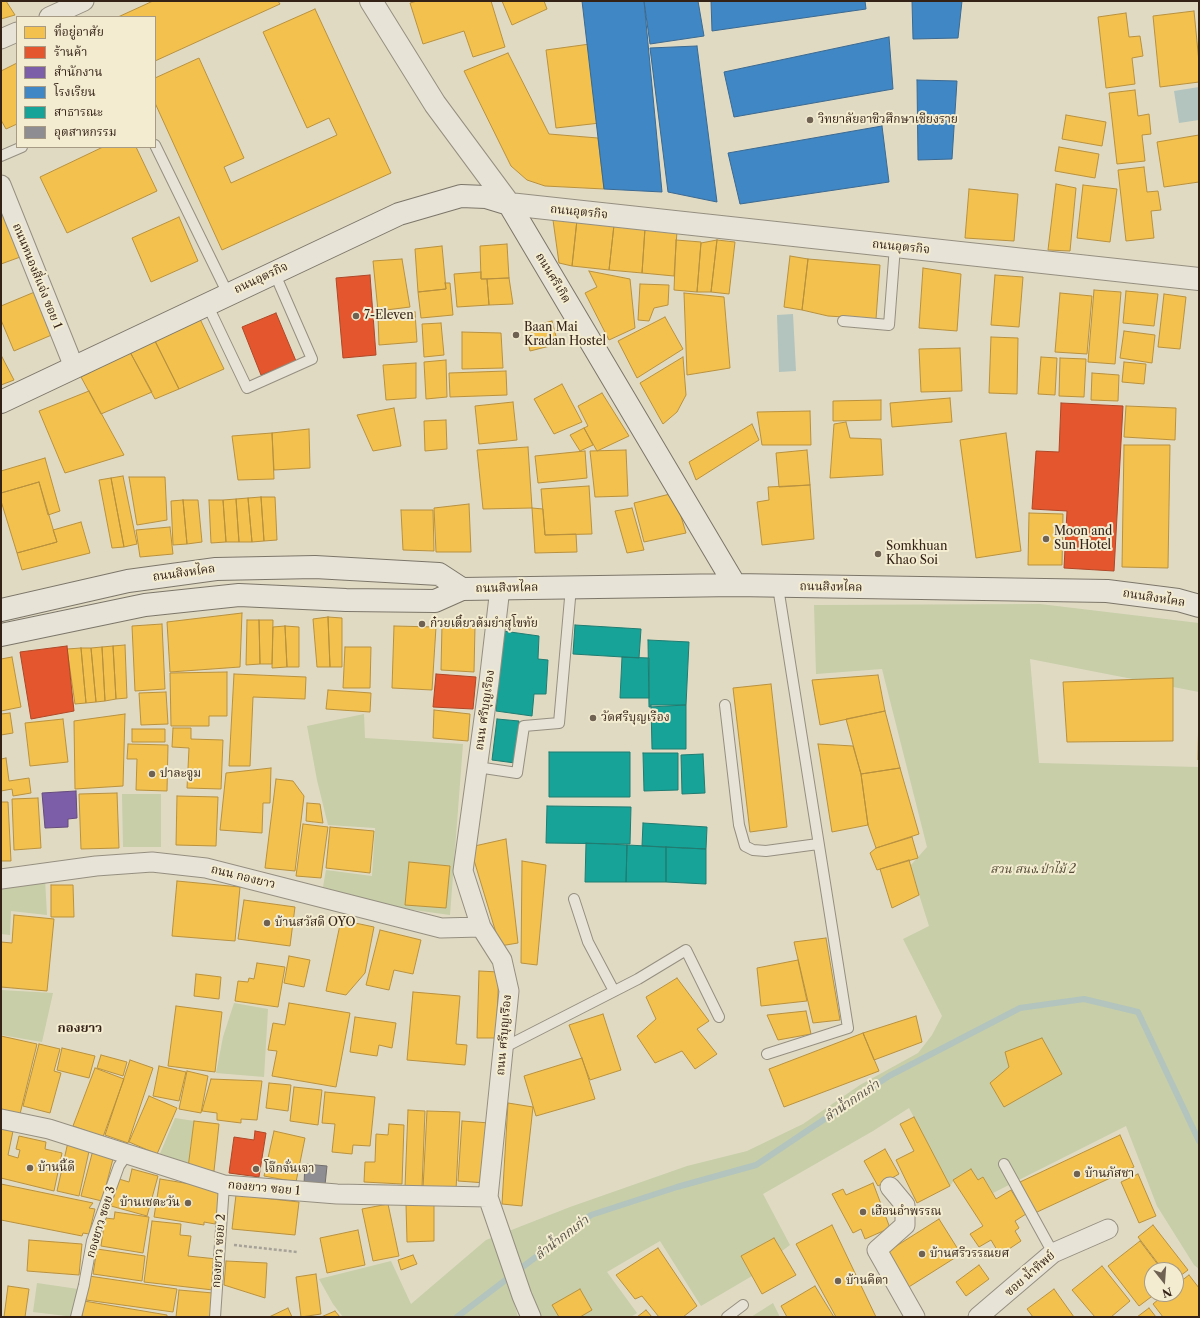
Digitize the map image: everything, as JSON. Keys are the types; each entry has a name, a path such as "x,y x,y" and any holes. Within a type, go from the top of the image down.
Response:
{"main road":[{"name":"ถนนศรีเกิด","path":"371,1 435,104 509,204 734,585"},
{"name":"ถนนอุตรกิจ","path":"1,402 274,272 400,214 461,196 475,195 509,204 1199,279"},
{"name":"ถนนสิงหไคล","path":"1,610 128,581 216,568 315,567 439,574 462,589"},
{"name":"ถนนสิงหไคล","path":"1,635 145,605 239,595 346,600 435,601 462,589 500,588 734,585 778,587 1106,591 1178,600 1199,606"}],"street":[{"path":"51,16 84,1"},
{"path":"1,39 16,32"},
{"name":"ถนนหนองสี่แจ่ง ซอย 1","path":"1,185 74,367"},
{"name":"ถนน ศรีบุญเรือง","path":"500,588 463,871 481,927 502,960 509,991 488,1197 522,1296 531,1317"},
{"name":"ถนน กองยาว","path":"1,879 96,866 152,862 206,868 441,928 481,927"},
{"name":"กองยาว ซอย 1","path":"1,1119 49,1129 128,1153 224,1185 337,1194 488,1197"},
{"path":"890,1187 905,1205 905,1225 877,1250 915,1317"},
{"name":"ซอย น้ำทิพย์","path":"988,1314 1053,1253 1108,1229"}],"lane":[{"path":"156,147 228,294"},
{"path":"1,156 20,148"},
{"path":"843,321 890,325 895,246"},
{"path":"207,304 247,388 312,359 274,272"},
{"path":"477,767 518,773 524,726 559,723 571,587"},
{"path":"767,1054 848,1028 778,587"},
{"path":"724,705 739,825 745,846 752,850 766,851 818,844"},
{"path":"574,899 588,942 614,992"},
{"path":"503,1048 614,992 686,950 719,1017"},
{"name":"กองยาว ซอย 3","path":"76,1317 84,1285 92,1241 119,1166 128,1153"},
{"path":"1004,1164 1053,1253"},
{"name":"กองยาว ซอย 2","path":"215,1317 224,1185"},
{"path":"727,1317 744,1305"}],"path":[{"path":"220,1243 297,1252"}],"green space":[{"name":"สวน สนง.ป่าไม้ 2","path":"1040,604 1199,623 1199,692 1030,659 1039,763 1199,767 1199,1269 1194,1265 1157,1206 1126,1126 993,1193 983,1177 978,1180 954,1180 950,1186 909,1108 873,1131 763,1194 790,1245 782,1251 774,1238 742,1256 752,1276 701,1306 660,1241 607,1272 637,1313 631,1317 542,1317 524,1284 511,1292 518,1317 343,1317 333,1304 319,1279 391,1261 411,1304 486,1240 570,1207 687,1166 747,1151 803,1124 860,1085 918,1053 932,1035 942,1016 903,939 929,926 910,866 927,847 882,669 816,674 814,605"},
{"path":"364,714 365,738 463,744 450,915 392,907 323,887 326,870 372,876 375,828 328,825 317,780 307,726"},
{"path":"122,794 161,794 161,847 123,847"},
{"path":"45,879 47,915 11,911 10,935 1,934 1,886"},
{"path":"1,990 53,993 42,1042 1,1035"},
{"path":"234,1003 268,1009 264,1077 216,1073 223,1037"},
{"path":"175,1118 194,1121 188,1168 159,1156"},
{"path":"37,1283 78,1289 74,1317 33,1312"},
{"path":"773,1303 780,1317 751,1317"}],"shaded area":[{"path":"1199,87 1199,120 1179,123 1174,91"},
{"path":"793,314 796,371 779,372 777,315"}],"building: ที่อยู่อาศัย":[{"path":"1,1 6,1 15,15 1,19"},
{"path":"153,1 278,1 280,4 156,61 156,16 120,16"},
{"path":"417,1 491,1 505,47 473,57 464,31 423,44 410,3"},
{"path":"502,1 544,1 547,9 512,25"},
{"path":"315,9 391,173 222,250 156,105 156,78 199,58 244,158 224,167 231,183 337,135 329,118 307,128 263,32"},
{"path":"1194,11 1199,62 1199,82 1160,87 1153,16"},
{"path":"1126,13 1129,37 1140,36 1143,56 1132,58 1135,84 1106,88 1098,17"},
{"path":"590,44 600,123 556,128 546,50"},
{"path":"508,53 549,134 598,138 604,189 545,186 527,180 511,166 464,71"},
{"path":"16,64 16,124 6,129 1,120 1,71"},
{"path":"1135,90 1138,116 1149,114 1151,134 1142,135 1145,161 1117,164 1109,93"},
{"path":"1066,115 1106,122 1102,146 1062,139"},
{"path":"1199,135 1199,182 1164,187 1157,142"},
{"path":"1059,147 1099,154 1095,178 1055,171"},
{"path":"101,148 136,148 157,191 67,233 40,177"},
{"path":"1144,167 1147,192 1158,191 1161,210 1151,211 1154,238 1126,241 1118,170"},
{"path":"1056,184 1076,188 1070,251 1048,250"},
{"path":"1083,185 1117,189 1110,242 1077,238"},
{"path":"969,189 1018,194 1014,241 965,238"},
{"path":"1,207 23,256 1,264"},
{"path":"179,217 198,261 151,282 132,238"},
{"path":"553,220 577,220 572,266 559,263"},
{"path":"577,220 614,225 609,270 572,266"},
{"path":"614,225 645,228 642,273 609,270"},
{"path":"645,229 677,231 674,276 642,273"},
{"path":"676,240 701,242 697,292 674,290"},
{"path":"717,240 711,292 697,292 701,243"},
{"path":"717,240 735,242 729,294 711,292"},
{"path":"507,244 509,278 481,279 480,246"},
{"path":"442,246 446,289 418,292 415,249"},
{"path":"790,256 808,259 802,310 784,307"},
{"path":"402,259 410,307 378,311 373,261"},
{"path":"808,259 880,265 876,319 828,316 802,310"},
{"path":"923,268 961,274 957,331 919,328"},
{"path":"589,271 630,279 635,328 609,340 585,293 597,287"},
{"path":"481,272 481,279 487,279 489,305 457,307 454,274"},
{"path":"995,275 1023,277 1019,327 991,325"},
{"path":"509,278 513,304 489,305 487,279"},
{"path":"445,283 450,283 453,315 421,318 418,292 446,289"},
{"path":"640,284 669,285 668,305 654,308 649,321 638,320"},
{"path":"1094,290 1121,292 1115,364 1088,362"},
{"path":"37,291 54,334 14,351 1,320 1,306"},
{"path":"1126,291 1158,294 1154,326 1123,323"},
{"path":"684,293 724,297 730,368 687,375"},
{"path":"1060,293 1092,296 1087,354 1055,352"},
{"path":"1164,294 1186,297 1180,349 1158,347"},
{"path":"415,312 417,342 379,345 378,316"},
{"path":"665,317 683,349 637,378 618,341"},
{"path":"200,319 224,369 179,389 155,341"},
{"path":"552,321 558,344 530,351 525,328"},
{"path":"441,323 444,355 424,357 422,324"},
{"path":"1124,331 1155,335 1152,363 1120,358"},
{"path":"462,332 501,333 503,368 462,369"},
{"path":"991,337 1018,338 1017,394 989,393"},
{"path":"155,341 179,389 155,399 130,352"},
{"path":"960,348 962,391 921,392 919,349"},
{"path":"130,352 152,392 101,414 81,377"},
{"path":"1,355 14,380 1,385"},
{"path":"683,357 686,395 677,412 663,424 640,383"},
{"path":"1041,357 1057,358 1055,395 1038,394"},
{"path":"1060,358 1086,359 1084,397 1059,396"},
{"path":"446,360 447,397 426,399 424,362"},
{"path":"1124,362 1146,364 1144,384 1122,382"},
{"path":"416,363 416,398 386,400 383,365"},
{"path":"506,371 507,395 450,397 449,373"},
{"path":"1092,373 1119,375 1118,401 1091,400"},
{"path":"562,384 582,422 554,434 534,399"},
{"path":"89,391 124,455 65,473 39,411"},
{"path":"602,393 629,436 597,451 584,428 588,426 578,406"},
{"path":"950,398 952,422 892,427 890,403"},
{"path":"881,400 881,420 833,421 833,401"},
{"path":"513,402 517,440 479,444 475,406"},
{"path":"1126,406 1176,408 1175,440 1124,437"},
{"path":"394,408 401,446 373,451 357,415"},
{"path":"810,411 811,445 762,445 757,412"},
{"path":"446,420 447,449 425,451 424,421"},
{"path":"846,422 850,438 881,439 883,475 830,478 834,424"},
{"path":"752,424 759,440 696,480 689,462"},
{"path":"584,428 593,445 580,451 570,435"},
{"path":"309,429 310,468 274,470 272,433"},
{"path":"272,433 274,479 238,480 232,436"},
{"path":"1006,433 1021,551 976,558 960,440"},
{"path":"1124,445 1170,445 1168,568 1122,567"},
{"path":"528,447 532,508 483,509 477,450"},
{"path":"626,450 628,496 595,497 590,451"},
{"path":"807,450 810,485 779,487 776,453"},
{"path":"585,451 587,478 538,483 535,456"},
{"path":"45,458 60,511 48,515 39,482 1,493 1,471"},
{"path":"123,476 137,544 124,547 111,478"},
{"path":"129,477 165,477 167,520 137,525"},
{"path":"111,478 124,547 112,548 99,480"},
{"path":"39,482 57,542 17,553 1,501 1,493"},
{"path":"810,485 814,539 762,545 757,502 769,500 768,487"},
{"path":"589,486 592,534 545,535 541,489"},
{"path":"674,493 686,533 644,542 634,503"},
{"path":"261,497 264,541 252,542 248,498"},
{"path":"261,497 275,497 277,540 264,541"},
{"path":"248,498 252,542 239,542 236,499"},
{"path":"236,499 239,542 226,542 223,500"},
{"path":"183,500 198,500 202,542 187,544"},
{"path":"183,500 187,544 173,545 171,501"},
{"path":"209,500 223,500 226,542 211,543"},
{"path":"469,504 471,552 436,552 434,508"},
{"path":"532,508 543,509 545,535 576,534 577,552 535,553"},
{"path":"632,508 644,550 627,553 615,511"},
{"path":"401,510 433,510 434,551 403,550"},
{"name":"Moon and Sun Hotel","path":"1029,513 1063,514 1062,565 1028,565"},
{"path":"81,522 90,553 22,570 17,553 57,542 53,530"},
{"path":"170,527 173,554 140,557 136,530"},
{"path":"242,613 240,667 170,672 167,622"},
{"path":"328,617 342,618 342,667 330,667"},
{"path":"328,617 330,667 317,667 313,619"},
{"path":"247,620 259,620 260,664 246,665"},
{"path":"259,620 273,620 272,664 260,664"},
{"path":"162,624 165,689 135,691 132,626"},
{"path":"442,625 475,626 474,672 441,670"},
{"path":"285,626 299,627 299,667 287,667"},
{"path":"285,626 287,667 272,668 273,627"},
{"path":"394,626 436,627 432,690 392,688"},
{"path":"125,645 127,698 116,699 113,646"},
{"path":"113,646 116,699 105,701 102,647"},
{"path":"102,647 105,701 96,702 91,648"},
{"path":"345,647 371,647 370,688 343,688"},
{"path":"81,648 86,703 75,704 67,649"},
{"path":"81,648 91,648 96,702 86,703"},
{"path":"12,657 21,707 1,711 1,659"},
{"path":"227,672 227,716 209,716 209,726 171,726 170,673"},
{"path":"234,674 306,677 305,699 253,697 250,766 229,766"},
{"path":"878,675 885,711 820,725 812,680"},
{"path":"1173,678 1173,741 1067,742 1063,682"},
{"path":"771,684 787,827 750,832 733,688"},
{"path":"328,690 371,693 370,712 326,709"},
{"path":"166,692 168,724 141,725 139,693"},
{"path":"1199,707 1199,760 1198,760"},
{"path":"434,710 470,714 468,741 433,738"},
{"path":"885,711 900,768 861,774 846,719"},
{"path":"10,713 13,733 1,735 1,714"},
{"path":"125,714 123,786 75,789 74,721"},
{"path":"63,719 68,762 30,766 25,723"},
{"path":"173,728 191,728 191,739 223,740 221,789 187,788 189,748 172,747"},
{"path":"132,729 165,729 165,742 132,742"},
{"name":"ปาละจูม","path":"128,744 168,745 167,791 136,790 137,759 127,759"},
{"path":"818,744 853,746 861,774 868,825 832,832"},
{"path":"6,758 9,781 29,778 31,793 13,796 12,789 1,791 1,759"},
{"path":"271,768 270,803 263,803 262,833 220,830 226,773"},
{"path":"900,768 919,834 876,848 868,825 861,774"},
{"path":"276,779 293,781 304,796 295,871 265,868"},
{"path":"117,793 119,848 81,849 79,794"},
{"path":"177,796 218,797 216,846 176,845"},
{"path":"38,798 41,848 14,850 12,799"},
{"path":"1,802 8,802 11,861 1,861"},
{"path":"307,803 320,804 323,823 306,821"},
{"path":"303,824 328,827 321,878 296,876"},
{"path":"330,827 374,831 370,873 326,868"},
{"path":"912,837 918,858 877,870 870,853 876,848"},
{"path":"506,839 518,943 500,946 470,847"},
{"path":"909,860 919,895 892,908 880,869"},
{"path":"522,861 546,865 537,965 521,963"},
{"path":"409,862 450,866 446,908 405,905"},
{"path":"177,881 240,887 235,941 172,936"},
{"path":"51,885 73,885 74,917 51,917"},
{"name":"บ้านสวัสดี OYO","path":"244,900 295,907 290,946 238,939"},
{"path":"14,915 54,919 47,991 1,987 1,942 12,943"},
{"path":"341,920 374,927 365,973 346,995 326,991"},
{"path":"380,930 421,940 413,974 394,970 389,990 366,985"},
{"path":"826,938 840,1020 813,1023 794,942"},
{"path":"289,956 310,960 304,987 284,983"},
{"path":"798,960 807,1001 761,1006 757,968"},
{"path":"257,963 285,967 278,1007 235,1001 238,981 248,982 249,978 254,979"},
{"path":"479,971 499,972 496,1038 477,1038"},
{"path":"196,974 221,977 219,999 194,996"},
{"path":"677,978 709,1021 697,1029 717,1054 695,1069 682,1051 655,1063 637,1036 656,1019 646,997"},
{"path":"413,992 460,996 456,1044 467,1045 465,1065 407,1060"},
{"path":"289,1003 350,1013 336,1087 272,1076 277,1051 268,1050 273,1023 285,1025"},
{"path":"176,1006 222,1012 215,1072 168,1066"},
{"path":"806,1011 811,1034 778,1040 767,1015"},
{"path":"603,1014 621,1070 590,1080 569,1025"},
{"path":"916,1016 922,1042 874,1060 863,1033"},
{"path":"355,1017 396,1023 392,1048 379,1045 377,1056 350,1052"},
{"path":"863,1033 879,1071 784,1107 769,1069"},
{"path":"1,1036 37,1044 20,1114 1,1109"},
{"path":"1042,1038 1062,1074 1004,1107 990,1083 1009,1067 1005,1052"},
{"path":"39,1044 60,1049 54,1071 61,1073 50,1113 23,1106"},
{"path":"62,1048 95,1056 89,1078 57,1070"},
{"path":"101,1055 127,1062 123,1076 97,1068"},
{"path":"582,1058 595,1099 536,1116 524,1076"},
{"path":"130,1060 153,1068 128,1143 105,1135"},
{"path":"159,1066 186,1072 179,1101 153,1096"},
{"path":"95,1068 124,1079 103,1137 73,1126"},
{"path":"187,1071 208,1076 201,1113 179,1109"},
{"path":"211,1079 262,1081 257,1120 241,1119 241,1123 217,1120 217,1113 202,1111"},
{"path":"269,1083 291,1085 288,1111 266,1108"},
{"path":"294,1087 322,1090 318,1125 290,1121"},
{"path":"325,1092 375,1097 370,1146 353,1145 352,1154 332,1152 335,1124 322,1123"},
{"path":"149,1096 177,1108 157,1154 129,1142"},
{"path":"508,1103 533,1107 522,1206 502,1204"},
{"path":"408,1110 425,1111 422,1188 405,1187"},
{"path":"427,1111 460,1112 456,1190 423,1188"},
{"path":"914,1117 950,1186 917,1203 896,1160 914,1151 900,1124"},
{"path":"194,1121 219,1124 214,1171 188,1168"},
{"path":"462,1121 490,1123 486,1183 458,1181"},
{"path":"389,1124 404,1125 402,1184 364,1182 365,1162 375,1162 376,1134 388,1135"},
{"name":"บ้านนี้ดี","path":"1,1129 13,1131 8,1155 18,1158 20,1150 16,1149 19,1136 46,1142 45,1149 62,1153 54,1191 1,1178"},
{"path":"274,1131 305,1138 296,1182 264,1176"},
{"name":"บ้านภัสชา","path":"1120,1135 1134,1167 1035,1213 1020,1182"},
{"path":"68,1142 90,1147 79,1196 57,1191"},
{"path":"885,1149 899,1174 878,1186 864,1161"},
{"path":"93,1150 114,1155 102,1201 81,1196"},
{"path":"132,1169 158,1176 147,1216 111,1206 119,1179 129,1182"},
{"path":"971,1169 978,1180 983,1177 996,1199 1011,1190 1026,1214 1015,1221 1019,1228 1015,1231 1021,1241 1000,1255 991,1240 979,1247 970,1234 983,1226 953,1180"},
{"path":"1138,1174 1156,1216 1139,1223 1121,1182"},
{"name":"บ้านเชตะวัน","path":"160,1179 221,1189 215,1224 204,1222 204,1225 154,1217"},
{"name":"เฮือนอำพรรณ","path":"873,1183 890,1228 865,1239 861,1229 853,1233 832,1194 843,1189 846,1195"},
{"path":"1,1184 93,1203 89,1208 95,1209 89,1234 83,1233 82,1236 1,1220"},
{"path":"236,1195 299,1202 295,1235 232,1229"},
{"path":"388,1204 399,1256 373,1261 362,1209"},
{"path":"406,1204 434,1204 434,1241 407,1242"},
{"path":"115,1212 149,1217 143,1253 101,1246 105,1218 114,1219"},
{"name":"บ้านศรีวรรณยศ","path":"939,1219 961,1254 904,1290 882,1255"},
{"path":"152,1221 181,1224 180,1235 191,1236 188,1256 217,1259 213,1290 144,1282"},
{"name":"บ้านคีตา","path":"832,1225 876,1317 836,1317 796,1244"},
{"path":"1153,1225 1182,1262 1157,1262 1138,1237"},
{"path":"358,1230 365,1265 327,1273 320,1238"},
{"path":"774,1238 796,1275 762,1294 741,1256"},
{"path":"29,1240 82,1244 79,1275 27,1271"},
{"path":"1140,1241 1156,1262 1144,1262 1144,1302 1139,1306 1108,1266"},
{"path":"658,1248 697,1306 683,1317 659,1317 642,1296 635,1299 616,1275"},
{"path":"97,1249 145,1256 142,1281 93,1274"},
{"path":"413,1255 417,1264 401,1270 398,1260"},
{"path":"226,1261 267,1263 265,1298 224,1285"},
{"path":"979,1265 989,1279 966,1296 956,1282"},
{"path":"1184,1265 1188,1270 1184,1273"},
{"path":"1102,1266 1130,1301 1111,1317 1095,1317 1072,1290"},
{"path":"316,1274 321,1314 301,1317 296,1277"},
{"path":"1189,1275 1199,1288 1199,1317 1163,1317 1153,1304 1155,1302 1184,1302 1184,1279"},
{"path":"89,1276 177,1289 173,1312 86,1300"},
{"path":"8,1286 29,1289 25,1317 4,1317"},
{"path":"815,1286 834,1317 787,1317 781,1306"},
{"path":"580,1289 592,1310 580,1317 559,1317 552,1305"},
{"path":"1054,1289 1074,1317 1033,1317 1027,1309"},
{"path":"179,1290 213,1293 210,1317 176,1317"},
{"path":"84,1301 167,1315 167,1317 82,1317"},
{"path":"288,1308 292,1317 269,1317"},
{"path":"1149,1308 1156,1317 1137,1317"},
{"path":"646,1310 652,1317 637,1317"},
{"path":"335,1311 340,1317 321,1317"}],"building: ร้านค้า":[{"name":"7-Eleven","path":"370,275 376,355 343,358 336,278"},
{"path":"276,313 296,361 261,375 242,327"},
{"path":"1061,403 1123,406 1114,571 1064,568 1067,511 1032,509 1036,451 1059,452"},
{"path":"67,646 74,711 31,719 20,652"},
{"path":"436,674 476,677 473,709 433,707"},
{"path":"255,1131 266,1133 259,1177 229,1173 234,1137 254,1140"}],"building: สำนักงาน":[{"path":"76,791 77,818 68,819 68,827 45,828 42,793"}],"building: โรงเรียน":[{"path":"582,1 644,1 662,192 604,189"},
{"path":"644,1 698,1 704,36 650,44"},
{"path":"711,1 865,1 866,9 712,31"},
{"path":"912,1 962,1 958,38 913,39"},
{"path":"889,37 893,89 734,117 724,72"},
{"path":"697,46 717,202 668,192 650,48"},
{"path":"917,80 957,81 952,159 918,160"},
{"path":"882,126 889,182 740,204 728,153"}],"building: สาธารณะ":[{"path":"575,625 641,629 639,658 573,654"},
{"path":"503,631 539,636 538,659 548,660 546,694 534,694 532,716 496,711"},
{"path":"648,640 689,642 686,705 649,707"},
{"path":"622,657 649,658 649,698 620,698"},
{"path":"651,705 686,705 686,749 652,749"},
{"path":"497,719 519,721 515,763 492,760"},
{"path":"549,752 630,752 630,797 549,797"},
{"path":"643,753 678,753 678,790 644,791"},
{"path":"703,754 705,793 682,794 681,755"},
{"path":"547,806 631,807 630,844 546,843"},
{"path":"643,823 707,827 706,849 642,846"},
{"path":"586,843 627,845 626,882 585,882"},
{"path":"627,845 666,847 666,882 626,882"},
{"path":"666,847 706,849 706,884 666,882"}],"building: อุตสาหกรรม":[{"path":"305,1164 327,1166 325,1185 304,1184"}],"waterway":[{"name":"ลำน้ำกกเก่า","path":"457,1317 591,1215 677,1187 756,1165 889,1076 1020,1008 1084,999 1138,1012 1199,1141"}],"place":[{"name":"วิทยาลัยอาชีวศึกษาเชียงราย","path":"810,120"},
{"name":"7-Eleven","path":"356,316"},
{"name":"Baan Mai Kradan Hostel","path":"516,335"},
{"name":"Moon and Sun Hotel","path":"1046,539"},
{"name":"Somkhuan Khao Soi","path":"878,554"},
{"name":"ก๋วยเตี๋ยวต้มยำสุโขทัย","path":"422,624"},
{"name":"วัดศรีบุญเรือง","path":"593,718"},
{"name":"ปาละจูม","path":"152,774"},
{"name":"บ้านสวัสดี OYO","path":"267,923"},
{"name":"บ้านนี้ดี","path":"30,1168"},
{"name":"โจ๊กจั่นเจา","path":"256,1169"},
{"name":"บ้านภัสชา","path":"1077,1174"},
{"name":"บ้านเชตะวัน","path":"188,1203"},
{"name":"เฮือนอำพรรณ","path":"863,1212"},
{"name":"บ้านศรีวรรณยศ","path":"922,1254"},
{"name":"บ้านคีตา","path":"838,1281"}],"district":[{"name":"กองยาว","path":"80,1028"}]}
